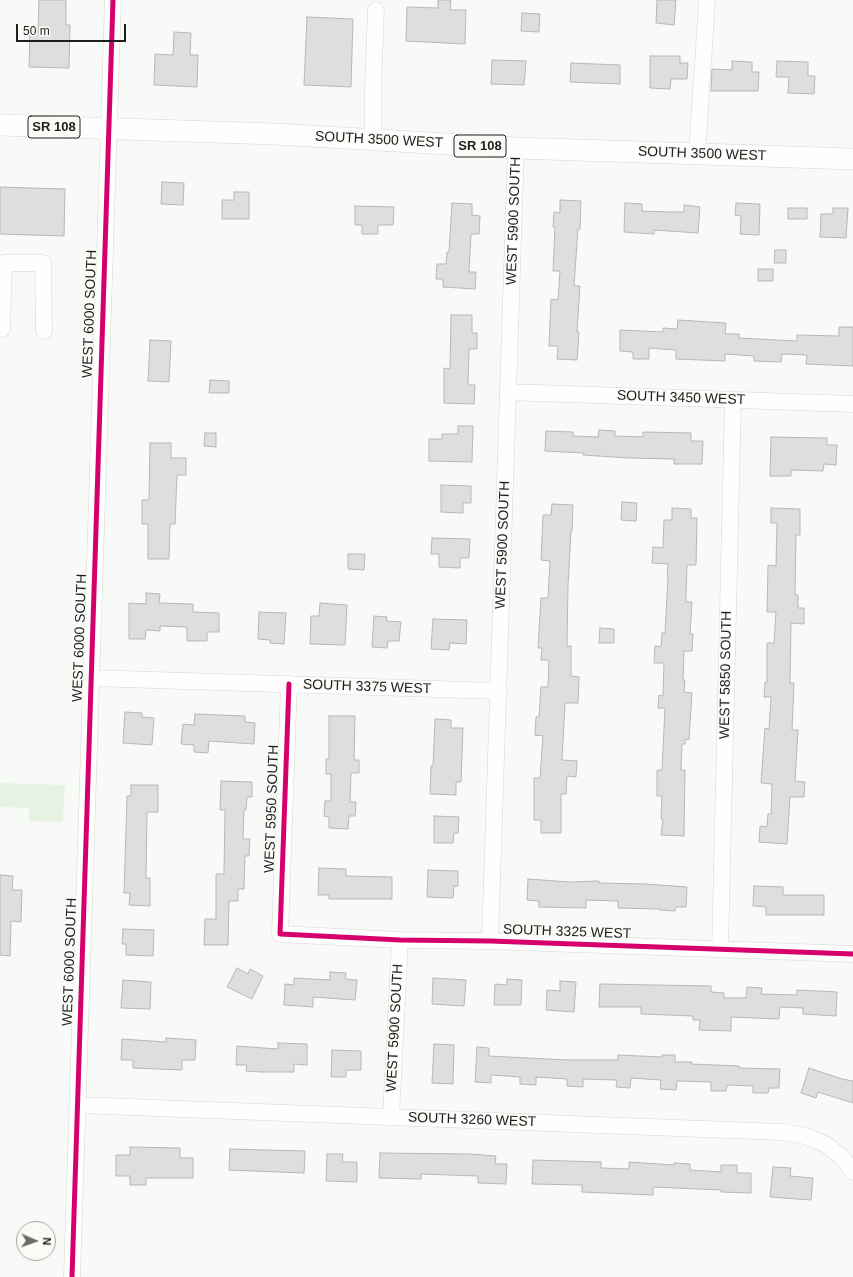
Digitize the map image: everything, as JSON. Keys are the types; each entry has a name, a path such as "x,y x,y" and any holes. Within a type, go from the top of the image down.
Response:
{"main road":[{"name":"SOUTH 3500 WEST","path":"0,125 275,134 516,148 853,159"}],"street":[{"name":"WEST 6000 SOUTH","path":"72,1277 113,0"},
{"path":"697,154 707,0"},
{"path":"373,139 376,10"},
{"name":"WEST 5900 SOUTH","path":"490,941 516,148"},
{"path":"2,329 2,263 43,264 44,331"},
{"name":"SOUTH 3450 WEST","path":"508,392 853,404"},
{"name":"WEST 5850 SOUTH","path":"720,949 733,400"},
{"name":"SOUTH 3375 WEST","path":"91,678 499,691"},
{"name":"WEST 5950 SOUTH","path":"280,934 289,684"},
{"name":"SOUTH 3325 WEST","path":"280,934 400,940 490,941 853,954"},
{"name":"WEST 5900 SOUTH","path":"391,1117 400,940"},
{"name":"SOUTH 3260 WEST","path":"77,1105 782,1132 805,1136 825,1144 842,1157 853,1172"}],"green space":[{"path":"0,783 65,785 63,822 29,821 29,808 0,807"}],"building":[{"path":"39,0 66,0 66,25 70,25 69,68 29,67 30,32 38,32"},
{"path":"438,0 451,0 450,10 466,10 465,44 406,41 407,7 438,8"},
{"path":"657,0 676,0 674,25 656,23"},
{"path":"522,13 540,14 539,32 521,31"},
{"path":"307,17 353,19 351,87 304,85"},
{"path":"174,32 191,33 190,55 198,55 197,87 154,85 155,54 173,55"},
{"path":"650,56 680,56 680,63 688,63 687,79 671,79 670,89 650,88"},
{"path":"492,60 526,61 524,85 491,84"},
{"path":"732,61 752,62 752,72 759,72 758,91 711,91 712,69 732,70"},
{"path":"777,61 808,62 808,76 815,76 814,94 788,93 789,77 776,77"},
{"path":"571,63 620,65 620,84 570,82"},
{"path":"162,182 184,183 183,205 161,204"},
{"path":"0,187 65,189 64,236 0,234"},
{"path":"234,192 249,192 249,219 222,219 222,200 234,200"},
{"path":"560,200 581,201 580,229 578,229 574,286 580,286 577,360 557,359 558,346 549,346 551,299 558,300 560,271 553,271 555,227 553,227 554,212 560,213"},
{"path":"452,203 472,204 472,215 480,216 479,234 471,234 469,272 476,272 475,289 443,287 443,279 436,279 437,264 446,264 447,252 449,252"},
{"path":"625,203 642,204 642,211 684,212 684,205 700,207 698,233 654,230 654,234 624,232"},
{"path":"736,203 760,204 759,235 740,234 741,216 735,215"},
{"path":"355,206 394,207 393,225 378,225 378,234 362,234 362,225 355,225"},
{"path":"788,208 807,208 807,219 788,219"},
{"path":"833,208 848,208 846,238 820,237 821,214 833,214"},
{"path":"775,250 786,250 786,263 774,263"},
{"path":"758,269 773,269 773,281 758,281"},
{"path":"451,315 472,315 472,333 477,333 477,349 469,349 468,385 475,385 474,404 444,403 444,368 450,369"},
{"path":"678,320 726,323 725,334 739,334 739,338 797,341 797,335 839,336 839,327 853,327 853,366 806,364 807,355 782,354 781,362 754,361 754,356 725,354 725,361 676,359 676,350 649,348 649,359 633,359 633,352 620,351 620,330 663,332 663,328 677,329"},
{"path":"150,340 171,341 169,382 148,381"},
{"path":"210,380 229,381 229,393 209,393"},
{"path":"458,426 473,426 472,462 429,461 429,439 442,439 442,434 458,434"},
{"path":"599,430 615,431 615,436 643,437 643,432 691,433 691,441 703,441 702,464 674,464 674,459 628,458 583,455 584,453 545,451 546,431 573,432 573,436 598,437"},
{"path":"205,433 216,433 216,447 204,446"},
{"path":"771,437 827,438 827,445 837,445 836,465 824,464 823,471 791,470 791,476 770,476"},
{"path":"150,443 171,443 171,458 186,458 186,475 177,475 175,524 170,524 169,559 148,559 148,524 142,524 142,500 149,500"},
{"path":"441,485 471,486 471,503 463,503 463,513 441,512"},
{"path":"622,502 637,503 636,521 621,520"},
{"path":"552,504 573,505 568,586 567,646 571,646 571,676 579,677 578,703 565,703 562,760 577,761 576,777 567,776 566,794 561,794 561,833 541,833 541,820 534,820 534,778 540,778 543,736 535,735 536,717 539,717 541,687 548,687 549,660 541,660 542,648 538,648 541,598 548,598 550,561 541,560 543,515 551,515"},
{"path":"672,508 691,509 691,518 697,518 696,565 687,565 686,602 692,602 690,634 693,634 692,651 684,651 684,692 692,693 689,740 685,739 685,744 682,744 681,770 685,770 684,836 661,835 663,819 661,819 662,796 657,796 657,770 662,770 665,708 658,708 659,695 663,696 664,663 654,663 655,646 661,647 662,633 665,633 668,564 652,563 653,547 663,548 664,520 672,520"},
{"path":"771,508 800,509 800,535 796,535 795,595 798,595 798,608 804,608 804,624 791,623 790,683 794,683 792,730 798,730 795,781 805,782 804,797 790,797 787,844 759,842 760,826 767,827 768,814 771,814 772,784 761,783 765,728 769,729 771,697 764,697 765,682 767,682 767,643 774,643 776,612 767,612 768,565 776,566 777,523 771,523"},
{"path":"432,538 470,539 469,558 460,558 460,568 439,567 439,554 431,554"},
{"path":"348,554 365,554 364,570 348,569"},
{"path":"146,593 160,594 159,603 193,604 193,612 219,613 219,632 207,632 207,641 187,641 187,627 160,626 160,631 146,630 145,639 129,639 129,603 146,604"},
{"path":"320,603 347,605 345,645 310,644 311,616 319,616"},
{"path":"259,612 286,613 284,644 270,643 270,640 258,639"},
{"path":"374,616 387,617 386,621 401,622 399,641 388,641 387,648 372,647"},
{"path":"433,619 467,620 466,644 450,643 449,650 431,649"},
{"path":"600,628 614,629 614,643 599,643"},
{"path":"125,712 142,713 142,717 154,718 152,745 123,743"},
{"path":"195,714 245,716 245,722 255,723 254,744 209,741 208,753 194,752 194,745 181,744 183,724 194,725"},
{"path":"329,716 355,716 354,760 359,760 359,773 351,773 350,802 356,802 355,816 349,816 348,829 329,828 329,817 324,816 325,801 331,801 331,774 326,774 326,759 329,759"},
{"path":"435,719 451,720 451,728 463,728 461,782 456,782 456,795 430,794"},
{"path":"221,781 252,782 252,797 247,797 246,810 244,810 243,839 250,839 249,856 245,856 244,889 238,889 238,901 229,901 228,945 204,945 205,919 216,919 216,874 224,874 225,810 220,810"},
{"path":"131,785 158,785 158,812 147,812 146,878 150,878 150,906 129,905 130,893 124,893 127,796 131,796"},
{"path":"434,816 459,817 458,833 454,833 453,843 434,843"},
{"path":"319,868 346,869 346,876 392,877 392,899 329,899 329,895 318,895"},
{"path":"428,870 458,871 458,886 454,886 453,898 427,897"},
{"path":"0,875 13,876 12,890 22,890 21,922 11,921 10,956 0,955"},
{"path":"528,879 570,882 599,881 599,883 687,887 686,907 676,907 675,911 618,908 618,901 586,900 586,908 539,907 539,901 527,900"},
{"path":"754,886 783,887 783,895 824,895 824,915 766,915 766,907 753,906"},
{"path":"123,929 154,930 153,956 126,955 126,944 122,944"},
{"path":"237,968 248,974 250,969 263,976 252,999 227,987"},
{"path":"330,972 346,973 345,979 357,980 355,1000 313,997 313,1007 284,1005 285,984 294,985 294,978 330,980"},
{"path":"433,978 466,980 464,1006 432,1004"},
{"path":"507,979 522,980 521,1005 494,1005 495,984 507,985"},
{"path":"123,980 151,982 150,1009 121,1008"},
{"path":"560,981 576,982 574,1012 546,1010 547,990 560,991"},
{"path":"600,984 711,986 711,992 724,993 724,998 746,998 747,987 762,988 761,994 797,995 797,990 837,992 836,1016 803,1014 803,1008 780,1007 779,1019 731,1017 731,1031 699,1030 700,1020 693,1020 693,1016 641,1014 641,1007 599,1007"},
{"path":"166,1038 196,1040 195,1060 182,1060 182,1070 133,1068 133,1060 121,1060 122,1039 166,1042"},
{"path":"278,1043 307,1044 307,1065 294,1064 294,1072 261,1072 246,1071 247,1065 236,1065 237,1046 278,1049"},
{"path":"434,1044 454,1045 453,1084 432,1083"},
{"path":"477,1047 489,1048 489,1056 568,1060 618,1060 618,1055 662,1057 662,1055 675,1055 675,1062 739,1066 739,1068 780,1069 779,1088 769,1088 768,1093 753,1093 753,1086 727,1085 726,1091 711,1091 711,1082 677,1081 676,1090 660,1089 661,1080 631,1078 630,1088 616,1087 617,1080 583,1079 583,1087 567,1086 567,1079 536,1077 536,1085 520,1084 520,1077 491,1075 491,1083 475,1082"},
{"path":"332,1050 361,1051 361,1070 346,1070 346,1077 331,1077"},
{"path":"809,1068 853,1081 853,1103 818,1092 816,1098 801,1093"},
{"path":"130,1147 180,1148 180,1158 193,1158 193,1178 146,1178 146,1185 130,1185 130,1176 116,1176 116,1155 130,1155"},
{"path":"230,1149 305,1151 304,1173 229,1170"},
{"path":"380,1153 470,1154 496,1156 495,1164 507,1164 506,1184 478,1183 478,1176 421,1174 421,1179 379,1178"},
{"path":"327,1154 343,1154 342,1162 357,1162 357,1182 326,1181"},
{"path":"533,1160 601,1162 601,1168 629,1169 629,1162 674,1165 674,1163 690,1164 690,1170 721,1172 721,1165 737,1165 737,1173 751,1173 751,1193 653,1187 653,1195 582,1192 582,1185 532,1184"},
{"path":"773,1167 791,1168 790,1176 813,1178 811,1200 770,1197"}],"cycle path":[{"path":"72,1277 113,0"},
{"path":"289,684 280,934 400,940 490,941 853,954"}]}
